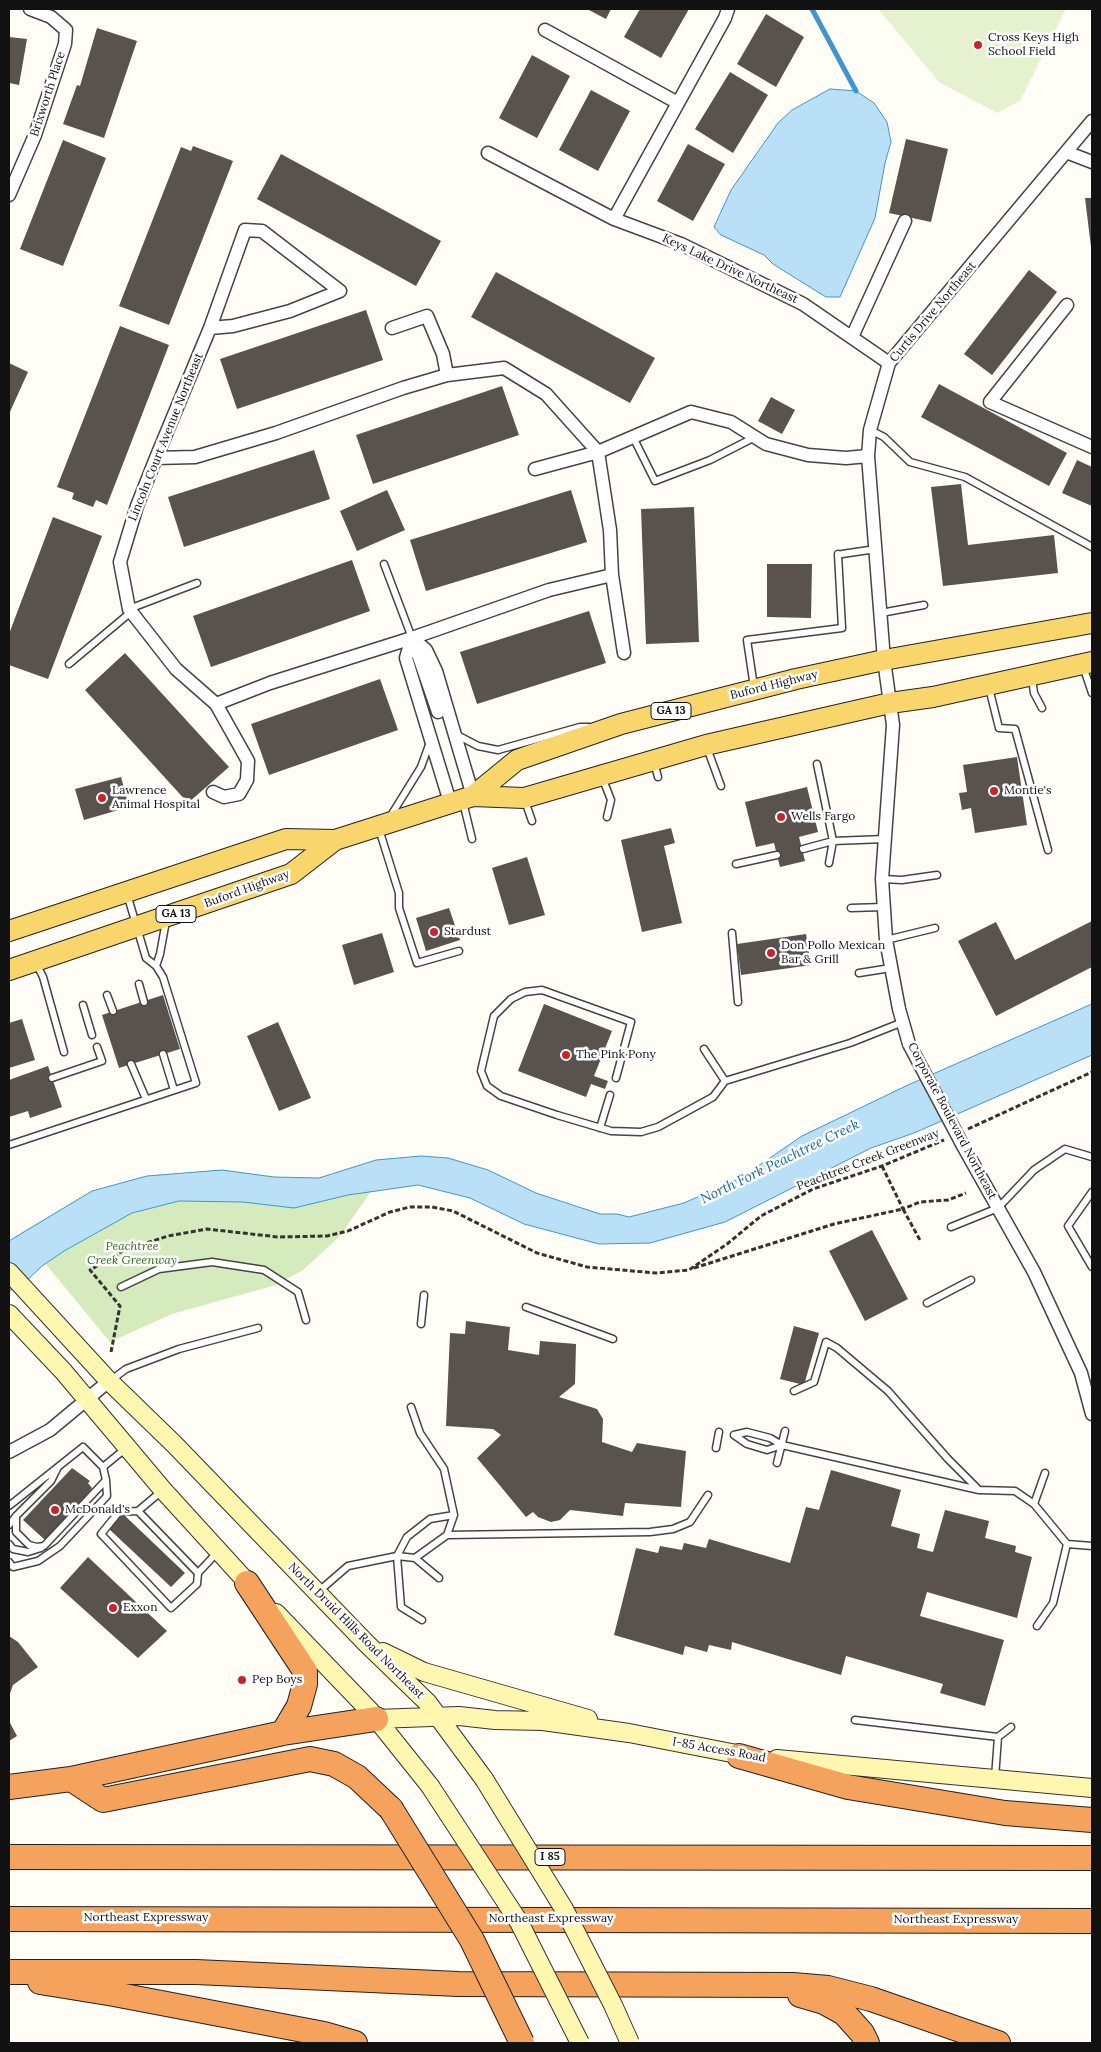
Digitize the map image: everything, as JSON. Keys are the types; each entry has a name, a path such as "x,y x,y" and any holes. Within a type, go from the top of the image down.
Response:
{"highway":[{"path":"247,1583 305,1671 305,1684 299,1706 283,1733"},
{"path":"9,1787 71,1779 283,1733 376,1719"},
{"path":"739,1756 848,1787 1005,1813 1092,1820"},
{"path":"71,1779 103,1800 310,1759 334,1764 357,1777 392,1810 472,1940 522,2043"},
{"name":"I 85","path":"9,1857 1092,1858"},
{"name":"Northeast Expressway","path":"9,1919 1092,1921"},
{"path":"9,1972 196,1972 458,1984 793,1985 828,1988 872,1999 998,2043"},
{"path":"9,1979 114,1994 324,2034 355,2043"},
{"path":"762,1986 824,2002 844,2014 862,2033 867,2043"}],"main road":[{"name":"Buford Highway","path":"462,799 517,760 602,731 754,690 884,660 1092,623"},
{"name":"Buford Highway","path":"9,931 286,839 335,840 462,799 524,798 601,774 656,768 706,745 890,703 988,685 1088,663"},
{"name":"Buford Highway","path":"9,970 168,918 291,874 335,840"},
{"name":"North Druid Hills Road Northeast","path":"9,1272 109,1381 174,1444 438,1716 484,1779 564,1909 613,2005 630,2043"},
{"path":"9,1314 63,1371 86,1401 220,1554 376,1719 430,1786 519,1922 580,2043"},
{"path":"366,1643 424,1672 553,1708 629,1733"},
{"name":"I-85 Access Road","path":"376,1719 438,1716 543,1721 629,1733 739,1756 1092,1788"},
{"path":"848,1787 860,1777 870,1774 1025,1786 1058,1785"}],"street":[{"name":"Brixworth Place","path":"9,195 35,135 65,44 66,30 50,17 30,9"},
{"path":"614,219 726,18 728,9"},
{"path":"544,30 678,103"},
{"name":"Curtis Drive Northeast","path":"884,660 868,456 870,430 889,364 1066,152 1087,138 1092,121"},
{"path":"1066,152 1092,162"},
{"name":"Keys Lake Drive Northeast","path":"488,153 614,219 681,244 803,304 889,364"},
{"path":"852,337 905,221"},
{"name":"Lincoln Court Avenue Northeast","path":"210,328 233,326 290,311 340,291 262,231 245,230 210,328 137,506 120,562 130,611 176,669 216,704 248,761 247,780 239,794 224,797 213,792"},
{"path":"1067,305 990,402 1092,447"},
{"path":"392,328 426,316 444,354 447,376"},
{"path":"156,458 195,457 276,433 403,388 447,376 504,368 546,394 598,452 610,530 612,575 624,653"},
{"path":"535,469 598,452 691,412 730,422 766,444 808,455 846,458 868,456"},
{"path":"216,704 270,683 412,638 549,590 612,575"},
{"path":"412,638 426,650 443,709 457,735 462,799"},
{"path":"412,638 406,658 424,718 431,739 462,799"},
{"name":"Corporate Boulevard Northeast","path":"884,660 893,725 882,879 886,940 909,1044 963,1138 998,1208 1034,1272 1081,1373 1092,1414"},
{"path":"417,694 435,686"},
{"path":"424,718 443,709"},
{"path":"9,1452 50,1430 109,1381"}],"lane":[{"path":"870,430 884,437 910,462 966,477 1092,547"},
{"path":"633,437 655,482 710,460 755,437"},
{"path":"754,690 747,640 842,628 840,554 876,549"},
{"path":"384,564 412,638"},
{"path":"69,664 130,611 197,583"},
{"path":"881,613 924,605"},
{"path":"1088,663 1092,693"},
{"path":"1032,675 1034,693 1042,708"},
{"path":"988,685 999,728 1015,729 1048,850"},
{"path":"457,735 478,746 498,750 580,727 593,726 602,731"},
{"path":"431,739 421,767 382,825 399,893 399,908 417,963 459,951"},
{"path":"706,745 720,786"},
{"path":"817,764 833,841 829,863"},
{"path":"601,774 610,800 607,817"},
{"path":"524,798 532,821"},
{"path":"462,799 472,839"},
{"path":"803,849 833,841 885,838"},
{"path":"736,864 777,856"},
{"path":"882,879 902,880 937,875"},
{"path":"9,1145 196,1083 163,977 156,966 146,958 126,892"},
{"path":"851,908 884,907"},
{"path":"156,966 160,954 162,934 168,918"},
{"path":"886,940 935,928"},
{"path":"732,933 738,1002"},
{"path":"36,961 43,977 64,1052"},
{"path":"859,972 891,968"},
{"path":"139,984 144,1002"},
{"path":"616,1078 631,1022 542,990 525,992 511,999 494,1016 481,1071 487,1086 501,1096 600,1128 611,1131 640,1132 658,1127 713,1096 725,1081 850,1042 903,1022"},
{"path":"107,995 112,1011"},
{"path":"83,1005 92,1035"},
{"path":"52,1078 102,1061 97,1047"},
{"path":"704,1049 725,1081"},
{"path":"163,1054 174,1090"},
{"path":"131,1064 146,1099"},
{"path":"600,1128 610,1095"},
{"path":"951,1227 998,1208 1034,1170 1065,1149 1092,1157"},
{"path":"1092,1192 1068,1226 1092,1267"},
{"path":"121,1286 158,1269 212,1262 264,1270 298,1292 306,1320"},
{"path":"927,1303 971,1280"},
{"path":"421,1324 424,1294"},
{"path":"526,1307 613,1339"},
{"path":"109,1381 126,1369 179,1349 258,1328"},
{"path":"794,1391 814,1382 826,1342 837,1348 888,1391 948,1459 979,1490"},
{"path":"411,1407 420,1433 444,1469 454,1515 447,1535"},
{"path":"777,1463 785,1431"},
{"path":"716,1448 719,1432"},
{"path":"782,1445 767,1450 747,1444 734,1435 747,1432 770,1438 782,1445 979,1490 1015,1491 1034,1504 1067,1544 1092,1546"},
{"path":"9,1506 83,1447 103,1467 106,1480 106,1496 60,1546 38,1561 13,1567 9,1562"},
{"path":"103,1467 127,1448"},
{"path":"9,1524 51,1481 59,1466"},
{"path":"1034,1504 1045,1473"},
{"path":"9,1544 13,1549 28,1552 38,1551 106,1480"},
{"path":"163,1490 138,1511 119,1512 101,1534 171,1608 197,1584 198,1573 213,1557 220,1554"},
{"path":"415,1558 447,1535 650,1532 673,1529 690,1522 708,1495"},
{"path":"138,1511 198,1573"},
{"path":"422,1620 400,1607 397,1556 407,1537 430,1519 454,1515"},
{"path":"16,1516 16,1532 20,1538 29,1545 44,1546"},
{"path":"1037,1626 1054,1603 1067,1544"},
{"path":"317,1592 348,1566 397,1556 415,1558 438,1578"},
{"path":"855,1720 998,1737"},
{"path":"995,1779 998,1737 1011,1726"}],"path":[{"path":"963,1138 1092,1072"},
{"name":"Peachtree Creek Greenway","path":"689,1270 727,1244 761,1216 813,1189 882,1166 946,1139"},
{"path":"882,1166 922,1242"},
{"name":"Peachtree Creek Greenway","path":"111,1352 120,1306 90,1270 133,1247 168,1236 207,1229 278,1237 327,1236 348,1231 390,1212 410,1207 432,1207 452,1211 537,1253 587,1267 656,1273 689,1270 834,1224 903,1209 920,1202 948,1200 966,1193"}],"green space":[{"name":"Cross Keys High School Field","path":"878,9 1066,9 1020,101 997,113 939,82"},
{"name":"Peachtree Creek Greenway","path":"1092,1010 1092,1038 626,1228 382,1176 339,1237 303,1270 276,1285 172,1314 110,1342 20,1233 92,1191 147,1176 222,1170 274,1177 319,1178 376,1160 421,1156 453,1160 488,1170 536,1193 600,1214 629,1217 684,1203 742,1177 802,1136 908,1085"}],"water":[{"path":"830,89 856,91 874,103 887,122 891,142 885,163 875,218 840,297 826,297 773,264 764,255 721,235 714,227 731,190 778,123 792,110"},
{"name":"North Fork Peachtree Creek","path":"1092,1004 1092,1055 914,1133 871,1148 725,1222 650,1243 599,1244 524,1224 470,1198 418,1185 348,1195 294,1208 243,1202 179,1201 132,1213 64,1251 42,1266 23,1284 9,1291 9,1241 92,1191 147,1176 222,1170 274,1177 319,1178 376,1160 421,1156 448,1158 488,1170 536,1193 600,1214 617,1214 629,1217 684,1203 742,1177 802,1136 908,1085"}],"building":[{"path":"587,9 611,9 606,19"},
{"path":"640,9 689,9 661,58 624,37"},
{"path":"766,14 804,37 776,87 737,64"},
{"path":"97,28 137,41 104,138 63,124 77,85 80,86"},
{"path":"9,37 27,39 19,85 9,83"},
{"path":"532,55 570,76 537,138 499,118"},
{"path":"730,72 768,95 733,153 695,129"},
{"path":"591,90 630,111 598,171 559,150"},
{"path":"906,139 948,149 931,222 889,213"},
{"path":"63,140 106,158 63,266 20,249"},
{"path":"688,144 725,164 693,221 657,201"},
{"path":"193,146 233,161 169,325 119,306 181,147 191,151"},
{"path":"281,154 441,241 416,286 257,199"},
{"path":"1085,198 1092,198 1092,247 1091,247"},
{"path":"1029,270 1057,292 992,375 964,354"},
{"path":"496,272 655,358 630,403 471,317"},
{"path":"366,310 383,360 237,409 220,359"},
{"path":"120,326 169,345 107,505 96,500 93,507 72,499 74,493 57,487"},
{"path":"9,363 28,372 9,414"},
{"path":"939,384 1067,453 1049,486 921,417"},
{"path":"502,386 519,435 373,484 356,435"},
{"path":"771,397 795,410 782,434 758,421"},
{"path":"314,450 330,499 184,547 168,497"},
{"path":"1077,460 1092,467 1092,506 1062,493"},
{"path":"961,484 968,545 1054,535 1058,573 943,586 931,487"},
{"path":"387,490 405,530 357,551 340,511"},
{"path":"571,490 587,542 426,591 410,540"},
{"path":"694,507 699,642 646,644 641,509"},
{"path":"53,517 102,536 48,679 9,665 9,634"},
{"path":"352,560 370,611 211,667 193,616"},
{"path":"767,564 812,564 811,618 767,617"},
{"path":"589,611 606,663 477,704 460,652"},
{"path":"125,653 229,767 188,803 85,690"},
{"path":"380,679 398,730 269,775 251,724"},
{"path":"1017,757 1027,825 975,833 971,808 962,810 959,793 967,792 963,765"},
{"name":"Lawrence Animal Hospital","path":"121,777 129,807 84,820 75,789"},
{"name":"Wells Fargo","path":"807,787 818,832 799,837 805,861 780,867 774,843 756,847 745,802"},
{"path":"671,828 675,843 664,846 682,923 642,932 621,840"},
{"path":"527,857 545,915 509,925 492,868"},
{"path":"449,908 460,940 426,951 416,918"},
{"path":"1092,921 1092,967 996,1016 958,941 996,922 1015,960"},
{"path":"382,933 394,972 354,985 342,945"},
{"path":"806,934 811,965 741,975 737,944"},
{"path":"163,995 180,1049 119,1068 102,1015"},
{"path":"544,1004 612,1031 594,1076 608,1081 605,1089 591,1084 586,1097 518,1071"},
{"path":"22,1019 35,1060 9,1068 9,1023"},
{"path":"278,1022 311,1098 279,1111 247,1036"},
{"path":"48,1066 62,1107 30,1118 28,1111 9,1117 9,1080"},
{"path":"872,1230 908,1299 865,1321 829,1251"},
{"path":"466,1321 510,1327 508,1350 539,1355 540,1341 576,1344 575,1384 559,1397 597,1409 603,1419 602,1442 632,1452 637,1443 686,1451 681,1507 625,1503 623,1516 570,1510 560,1520 551,1522 538,1517 533,1512 526,1517 477,1458 501,1435 493,1429 446,1426 450,1333 465,1334"},
{"path":"794,1326 819,1333 804,1385 780,1379"},
{"name":"McDonald's","path":"72,1468 90,1481 88,1483 92,1488 58,1531 55,1529 45,1540 23,1520"},
{"path":"831,1470 901,1490 891,1526 920,1534 917,1548 933,1552 945,1510 989,1521 985,1538 1016,1546 1015,1552 1032,1557 1017,1618 927,1592 920,1616 1004,1640 985,1706 940,1693 943,1684 846,1656 841,1675 732,1642 731,1650 709,1645 707,1652 685,1646 683,1655 614,1635 636,1548 658,1553 660,1546 682,1550 684,1543 706,1548 709,1539 790,1563 806,1507 819,1510"},
{"path":"123,1514 185,1573 171,1587 109,1529"},
{"path":"88,1557 167,1631 138,1658 60,1588"},
{"path":"9,1636 18,1642 38,1667 13,1685 9,1696"},
{"path":"9,1721 17,1736 9,1741"}],"waterway":[{"path":"812,9 856,91"}],"place":[{"name":"Cross Keys High School Field","path":"978,45"},
{"name":"Montie's","path":"994,791"},
{"name":"Lawrence Animal Hospital","path":"102,798"},
{"name":"Wells Fargo","path":"781,817"},
{"name":"Stardust","path":"434,932"},
{"name":"Don Pollo Mexican Bar & Grill","path":"771,953"},
{"name":"The Pink Pony","path":"566,1055"},
{"name":"McDonald's","path":"55,1510"},
{"name":"Exxon","path":"113,1608"},
{"name":"Pep Boys","path":"242,1680"}]}
